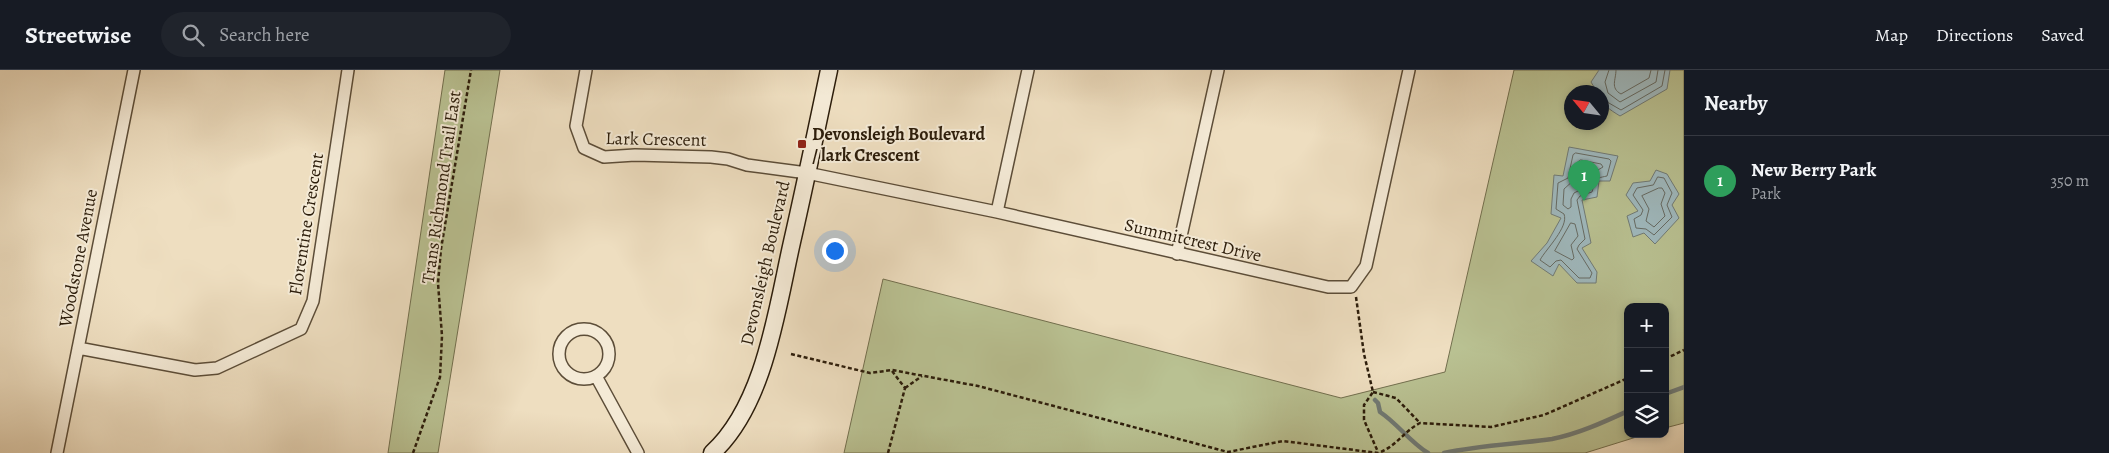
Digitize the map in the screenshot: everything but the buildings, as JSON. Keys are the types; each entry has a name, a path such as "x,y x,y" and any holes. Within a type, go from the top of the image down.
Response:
{"street":[{"name":"Woodstone Avenue","path":"57,453 134,70"},
{"name":"Florentine Crescent","path":"78,348 195,370 216,368 301,330 313,301 348,70"},
{"name":"Lark Crescent","path":"586,70 576,126 584,148 593,154 604,157 635,155 711,157 728,159 747,165 807,173"},
{"name":"Devonsleigh Boulevard","path":"712,453 723,444 740,419 757,381 770,336 829,70"},
{"path":"997,212 1028,70"},
{"path":"1177,254 1218,70"},
{"path":"1354,283 1366,266 1409,70"},
{"name":"Summitcrest Drive","path":"807,173 997,212 1328,287 1351,288 1354,283"},
{"path":"588,328 597,331 609,346 610,356 607,366 596,376 582,379 572,376 564,370 560,361 559,351 562,341 568,334 577,329 588,328"},
{"path":"596,376 638,453"}],"path":[{"name":"Trans Richmond Trail East","path":"413,453 440,377 442,336 438,282 440,258 471,70"},
{"path":"1354,283 1364,354 1373,392 1364,405 1364,420 1378,453"},
{"path":"1669,357 1684,350"},
{"path":"791,354 870,373 892,370 978,386 1229,452 1283,441 1378,453 1389,449 1411,428 1420,423 1491,427 1544,415 1624,380"},
{"path":"892,370 905,388"},
{"path":"888,453 905,388 922,376"},
{"path":"1373,392 1396,398 1420,423"}],"green space":[{"path":"445,70 500,70 438,453 388,453"},
{"path":"1514,70 1684,70 1684,423 1669,427 1669,303 1624,303 1624,438 1633,438 1585,453 844,453 883,279 1341,398 1445,372"}],"water":[{"path":"1599,70 1670,70 1667,89 1620,116 1609,108 1609,85 1593,85 1591,82"},
{"path":"1569,147 1618,156 1610,181 1599,181 1597,197 1582,200 1591,243 1582,248 1597,272 1596,283 1577,283 1559,264 1553,276 1531,261 1547,243 1561,218 1551,214 1554,175 1563,176"},
{"path":"1656,170 1667,174 1679,194 1672,205 1679,218 1655,244 1644,233 1633,237 1627,216 1638,211 1626,195 1633,183 1650,181"}],"waterway":[{"path":"1668,393 1684,387"},
{"path":"1375,400 1378,403 1380,412 1415,444 1428,453"},
{"path":"1444,453 1562,437 1624,413"}],"place":[{"name":"Devonsleigh Boulevard / lark Crescent","path":"802,144"},
{"name":"New Berry Park","path":"1584,201"}]}
